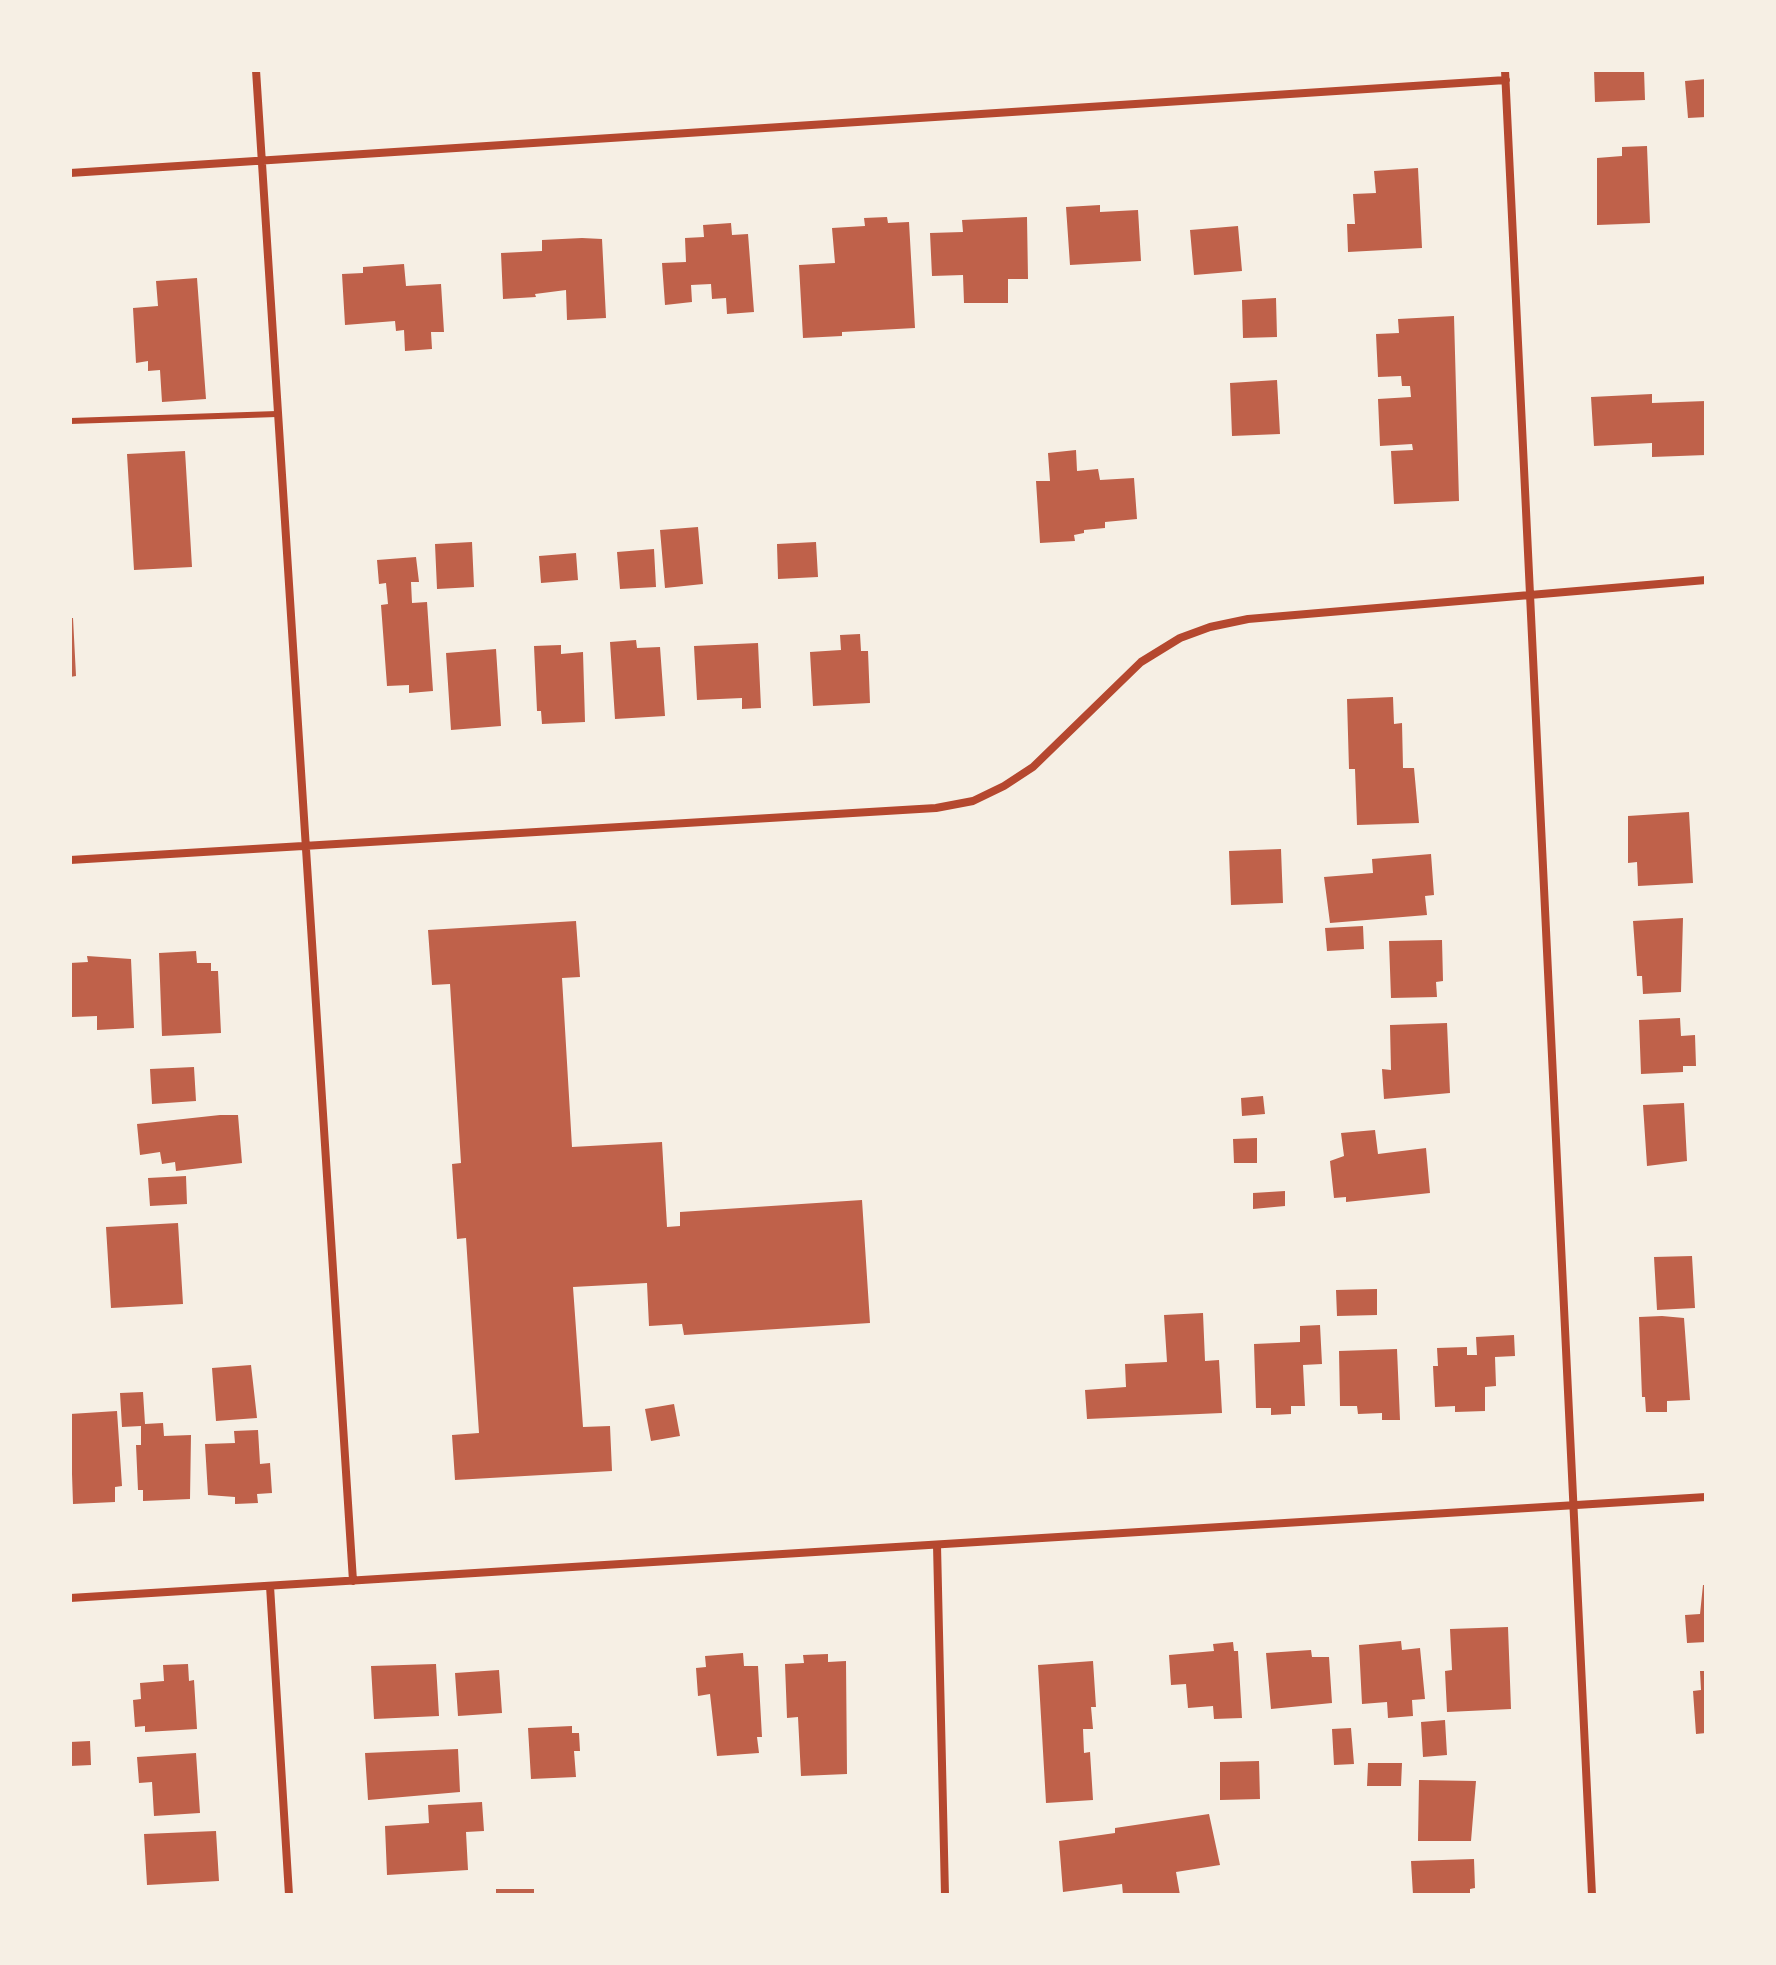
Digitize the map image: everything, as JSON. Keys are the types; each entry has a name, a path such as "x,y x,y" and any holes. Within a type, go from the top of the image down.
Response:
{"street":[{"path":"256,70 353,1581"},
{"path":"1505,70 1592,1895"},
{"path":"70,173 1506,80"},
{"path":"70,860 897,812 961,803 1004,786 1033,767 1141,662 1180,638 1210,627 1248,619 1706,580"},
{"path":"70,1598 1572,1508 1706,1497"},
{"path":"937,1545 945,1895"},
{"path":"270,1586 289,1895"}],"lane":[{"path":"70,421 277,414"}],"building":[{"path":"1594,70 1644,70 1645,100 1595,102"},
{"path":"1706,79 1706,117 1688,118 1685,81"},
{"path":"1647,146 1650,223 1597,225 1597,158 1622,156 1622,147"},
{"path":"1418,168 1422,248 1348,252 1347,224 1355,224 1353,194 1376,193 1374,171"},
{"path":"1100,205 1100,212 1138,210 1141,261 1070,265 1066,207"},
{"path":"887,217 888,223 909,222 915,328 842,332 842,336 803,338 799,265 835,263 832,228 865,226 864,218"},
{"path":"1027,217 1028,279 1008,279 1008,303 964,303 963,275 932,276 930,233 963,232 962,220"},
{"path":"731,223 732,235 748,234 754,312 727,314 726,298 712,299 711,284 691,285 692,302 665,305 662,263 686,262 685,238 704,237 703,225"},
{"path":"1238,226 1242,271 1194,275 1190,230"},
{"path":"602,239 606,318 567,320 566,290 535,294 536,297 503,299 501,253 542,251 542,240"},
{"path":"404,264 406,286 441,284 444,332 431,332 432,349 405,351 404,330 396,331 395,321 345,325 342,274 363,273 363,267"},
{"path":"197,278 206,399 162,402 160,370 148,371 148,361 136,363 133,308 158,306 156,281"},
{"path":"1276,298 1277,337 1243,338 1242,300"},
{"path":"1454,316 1459,501 1394,504 1391,451 1413,450 1412,444 1380,446 1378,399 1411,397 1410,386 1402,386 1401,376 1378,377 1376,334 1399,333 1398,319"},
{"path":"1277,380 1280,434 1232,436 1230,383"},
{"path":"1652,394 1652,403 1706,401 1706,455 1652,457 1652,443 1594,446 1591,397"},
{"path":"1076,450 1077,471 1098,469 1100,480 1134,478 1137,519 1105,522 1105,528 1084,530 1084,533 1074,535 1075,541 1040,543 1036,481 1050,481 1048,453"},
{"path":"185,451 192,567 134,570 127,454"},
{"path":"698,527 703,584 665,588 660,530"},
{"path":"472,542 474,587 437,589 435,544"},
{"path":"816,542 818,577 778,579 777,544"},
{"path":"654,549 656,587 620,589 617,552"},
{"path":"576,553 578,580 541,583 539,556"},
{"path":"416,557 419,582 411,582 412,603 427,602 433,691 409,693 409,685 387,686 381,605 388,604 386,583 379,584 377,560"},
{"path":"70,618 73,618 76,676 70,677"},
{"path":"860,634 861,651 868,651 870,703 813,706 810,652 841,650 840,635"},
{"path":"636,640 637,648 660,647 665,716 615,719 610,642"},
{"path":"758,643 761,708 742,709 742,698 697,700 694,646"},
{"path":"561,645 561,654 583,652 585,722 542,724 541,711 537,711 534,646"},
{"path":"496,649 501,726 451,730 446,653"},
{"path":"1393,697 1394,724 1402,723 1403,768 1414,768 1419,823 1357,825 1355,769 1349,769 1347,699"},
{"path":"1689,812 1693,883 1638,886 1637,862 1628,863 1628,816"},
{"path":"1281,849 1283,903 1231,905 1229,851"},
{"path":"1431,854 1434,895 1425,896 1427,915 1330,923 1324,877 1373,873 1372,859"},
{"path":"1683,918 1681,992 1643,994 1642,976 1637,976 1633,921"},
{"path":"576,921 580,977 562,978 572,1147 662,1142 667,1227 680,1226 680,1212 862,1200 870,1323 684,1335 682,1324 649,1326 647,1283 573,1287 583,1427 610,1426 612,1471 455,1480 452,1435 479,1433 466,1238 457,1239 452,1164 461,1163 450,984 432,985 428,930"},
{"path":"1363,926 1364,949 1327,951 1325,928"},
{"path":"1442,940 1443,981 1436,982 1437,997 1391,998 1389,941"},
{"path":"196,951 197,963 211,963 211,971 218,971 221,1033 162,1036 159,953"},
{"path":"87,956 131,959 134,1028 97,1030 97,1016 72,1017 70,963 88,962"},
{"path":"1680,1018 1681,1036 1695,1035 1696,1066 1683,1066 1683,1072 1641,1074 1639,1020"},
{"path":"1447,1023 1450,1093 1384,1099 1382,1069 1391,1070 1390,1025"},
{"path":"194,1067 196,1101 152,1104 150,1069"},
{"path":"1263,1096 1265,1114 1242,1116 1241,1098"},
{"path":"1684,1103 1687,1161 1647,1166 1643,1105"},
{"path":"238,1115 242,1163 176,1171 175,1162 162,1164 160,1152 140,1155 137,1124"},
{"path":"1375,1130 1378,1154 1426,1148 1430,1193 1346,1202 1346,1197 1334,1198 1330,1161 1344,1156 1341,1133"},
{"path":"1257,1138 1257,1163 1234,1163 1233,1139"},
{"path":"186,1176 187,1204 150,1206 148,1178"},
{"path":"1285,1191 1285,1206 1253,1209 1253,1193"},
{"path":"178,1223 183,1304 111,1308 106,1227"},
{"path":"1692,1256 1695,1308 1657,1310 1654,1257"},
{"path":"1377,1289 1377,1315 1337,1316 1336,1290"},
{"path":"1203,1313 1205,1361 1219,1360 1222,1413 1087,1419 1085,1390 1126,1387 1125,1364 1167,1362 1164,1315"},
{"path":"1639,1317 1684,1318 1690,1400 1667,1401 1667,1412 1646,1412 1645,1397 1642,1397"},
{"path":"1320,1325 1322,1364 1303,1365 1305,1406 1291,1406 1291,1414 1271,1415 1271,1408 1256,1408 1254,1344 1300,1342 1300,1326"},
{"path":"1514,1335 1515,1356 1495,1357 1496,1386 1485,1387 1485,1411 1455,1412 1455,1406 1435,1407 1433,1366 1438,1366 1437,1348 1467,1347 1467,1355 1477,1355 1476,1337"},
{"path":"1397,1349 1400,1420 1382,1420 1382,1413 1358,1414 1357,1406 1340,1406 1339,1351"},
{"path":"251,1365 257,1418 216,1421 212,1368"},
{"path":"143,1392 145,1424 163,1423 164,1436 191,1435 190,1499 143,1501 143,1490 138,1490 136,1445 141,1445 141,1426 122,1427 120,1393"},
{"path":"674,1404 680,1436 651,1441 645,1409"},
{"path":"117,1411 122,1486 115,1487 115,1502 73,1504 70,1414"},
{"path":"258,1430 260,1464 270,1463 272,1493 257,1494 258,1503 235,1504 235,1497 208,1495 205,1444 235,1443 234,1431"},
{"path":"1703,1585 1706,1585 1706,1642 1687,1643 1685,1615 1700,1614"},
{"path":"1508,1627 1511,1709 1447,1712 1445,1671 1452,1670 1450,1629"},
{"path":"1401,1641 1402,1650 1420,1648 1425,1699 1412,1700 1413,1716 1388,1718 1387,1702 1362,1704 1359,1645"},
{"path":"1233,1642 1234,1651 1238,1651 1242,1718 1214,1719 1213,1706 1188,1708 1186,1684 1171,1685 1169,1655 1214,1651 1213,1644"},
{"path":"1311,1650 1312,1657 1329,1657 1332,1703 1271,1709 1266,1653"},
{"path":"743,1653 744,1666 758,1666 762,1737 757,1737 759,1753 717,1756 710,1694 698,1696 696,1668 706,1667 705,1656"},
{"path":"828,1654 828,1662 846,1661 847,1774 801,1776 798,1717 787,1718 785,1664 804,1663 803,1655"},
{"path":"1093,1661 1096,1707 1091,1707 1093,1729 1083,1729 1084,1753 1090,1752 1093,1800 1046,1803 1038,1665"},
{"path":"188,1664 189,1681 194,1680 197,1729 145,1732 145,1726 135,1727 133,1700 141,1699 140,1683 164,1681 163,1665"},
{"path":"436,1664 439,1716 374,1719 371,1666"},
{"path":"499,1670 502,1713 458,1716 455,1673"},
{"path":"1700,1671 1706,1671 1706,1733 1696,1734 1693,1691 1701,1690"},
{"path":"1445,1720 1447,1755 1423,1757 1421,1722"},
{"path":"572,1726 572,1733 579,1733 580,1751 574,1751 576,1777 531,1779 528,1728"},
{"path":"1351,1728 1354,1764 1334,1765 1332,1729"},
{"path":"90,1741 91,1765 70,1766 70,1742"},
{"path":"458,1749 460,1792 368,1800 365,1753"},
{"path":"196,1753 200,1813 154,1816 152,1782 139,1783 137,1757"},
{"path":"1259,1761 1260,1799 1220,1800 1220,1762"},
{"path":"1368,1763 1402,1763 1401,1786 1367,1786"},
{"path":"1419,1780 1476,1781 1471,1841 1418,1841"},
{"path":"482,1802 484,1831 466,1832 468,1870 387,1875 385,1826 429,1823 428,1805"},
{"path":"1209,1814 1220,1865 1176,1872 1180,1895 1123,1895 1122,1884 1063,1892 1059,1841 1115,1833 1115,1828"},
{"path":"216,1831 219,1881 147,1885 144,1834"},
{"path":"1474,1859 1475,1888 1470,1889 1470,1895 1413,1895 1411,1861"},
{"path":"496,1889 534,1889 534,1895 496,1895"}]}
